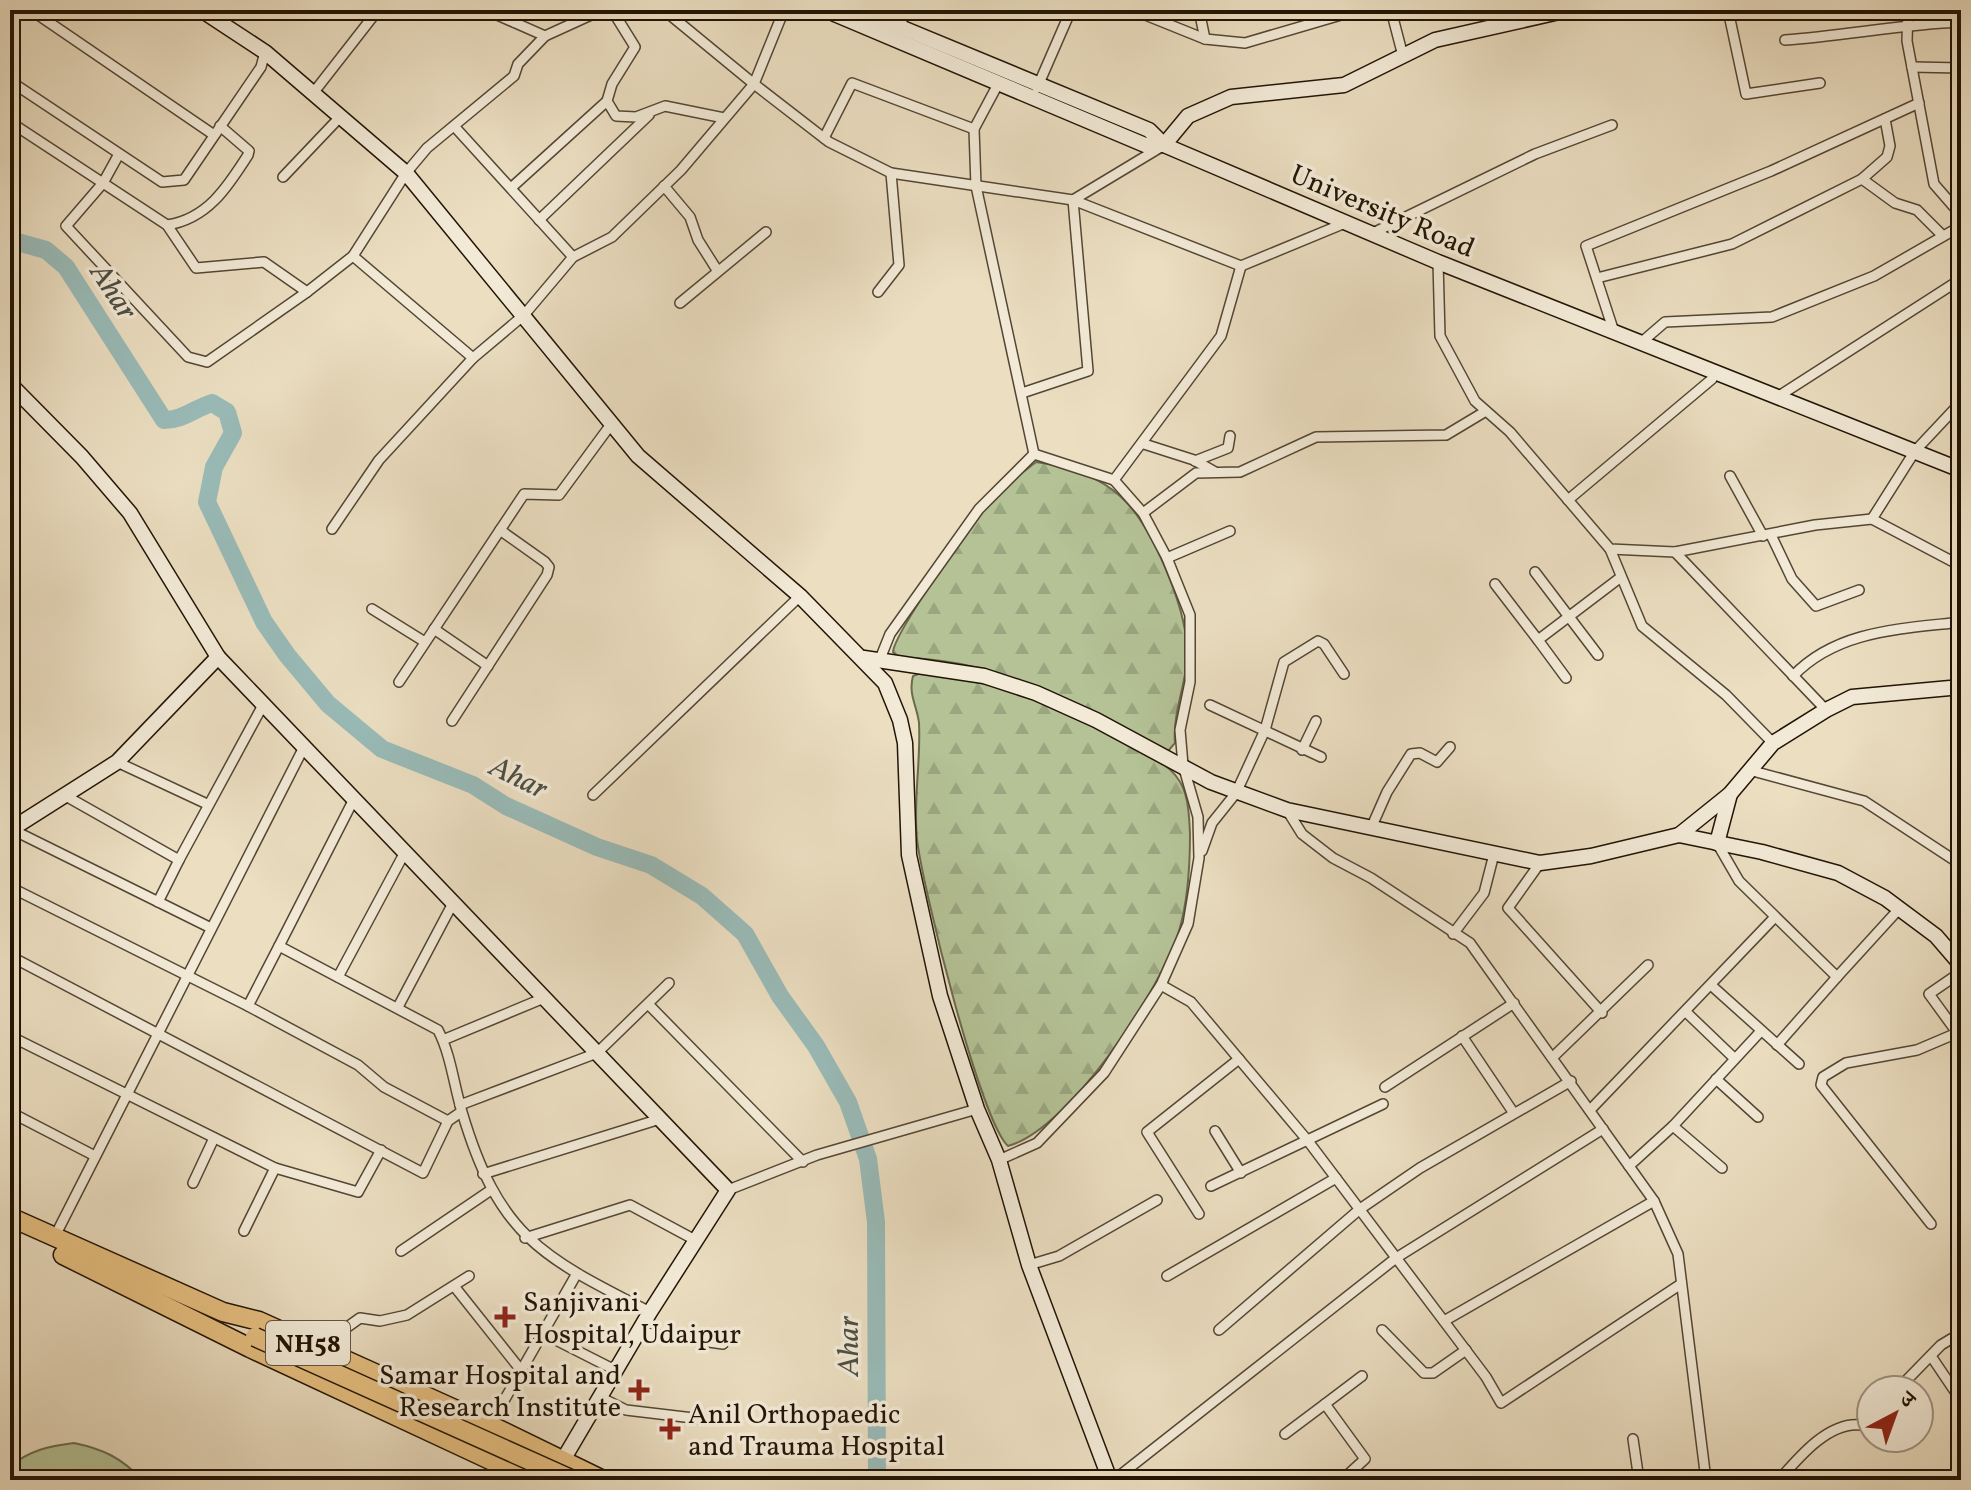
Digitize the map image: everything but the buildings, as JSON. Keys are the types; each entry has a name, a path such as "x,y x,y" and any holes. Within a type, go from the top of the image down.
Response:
{"highway":[{"name":"NH58","path":"10,1217 51,1243 217,1331 533,1480"},
{"name":"NH58","path":"10,1230 51,1243 223,1312 259,1321 490,1425 603,1480"},
{"path":"223,1312 255,1337 573,1480"},
{"path":"217,1331 255,1337"}],"street":[{"path":"31,10 214,135"},
{"path":"201,10 265,52 406,173 638,456 872,659 900,720 909,855 940,996 977,1109 999,1160 1029,1265 1112,1480 1396,1258 1603,1129"},
{"path":"314,92 378,10"},
{"path":"486,10 545,36"},
{"path":"514,22 521,10"},
{"path":"119,154 103,183 66,226 188,357 207,362 353,256 406,173 427,148 514,76 518,64 545,36 602,10"},
{"path":"511,188 607,101 612,84 635,47 612,10"},
{"path":"664,10 824,138 891,173 1073,200 1241,266 1345,223"},
{"path":"332,529 379,460 473,358 524,315 573,257 612,237 664,186 754,84 784,10"},
{"name":"University Road","path":"825,10 893,32 1035,93 1149,130 1164,145 1438,262 1779,396 1961,480"},
{"name":"University Road","path":"859,10 893,32 997,86 1035,93"},
{"path":"893,32 909,10"},
{"path":"1035,93 1071,10"},
{"path":"1133,10 1205,39 1245,43 1358,10"},
{"path":"1199,10 1205,39"},
{"path":"1391,10 1403,56"},
{"path":"1073,200 1164,145 1188,116 1231,97 1344,85 1435,40 1503,17 1568,10"},
{"path":"1728,10 1746,94 1820,83"},
{"path":"1908,10 1912,67 1934,184 1961,215"},
{"path":"1785,40 1844,36 1907,24 1961,22"},
{"path":"10,81 162,182 184,180 261,67 265,52"},
{"path":"1912,67 1961,68"},
{"path":"824,138 852,83 974,129"},
{"path":"997,86 974,129 976,186 1034,454"},
{"path":"607,101 616,116 651,113"},
{"path":"1614,332 1586,246 1771,171 1919,103"},
{"path":"539,220 651,113 665,106 724,118"},
{"path":"283,177 341,116"},
{"path":"1597,278 1732,244 1862,179 1887,157 1890,146 1885,119"},
{"path":"10,122 167,225 196,268 264,262 307,292"},
{"path":"1373,233 1535,154 1612,125"},
{"path":"167,225 199,216 219,196 248,155 249,151 220,126"},
{"path":"454,126 573,257"},
{"path":"878,292 899,265 891,173"},
{"path":"1862,179 1895,203 1917,210 1943,236"},
{"path":"664,186 690,217 698,240 717,270"},
{"path":"1022,393 1088,371 1073,200"},
{"path":"1643,341 1665,322 1772,317 1874,276 1961,226"},
{"path":"680,303 766,232"},
{"path":"353,256 473,358"},
{"path":"1438,262 1440,336 1475,401 1510,432 1610,549 1642,626 1726,695 1773,743"},
{"path":"1114,480 1144,444 1221,336 1241,266"},
{"path":"1779,396 1961,279"},
{"name":"University Road","path":"1583,321 1639,350 1712,379 1912,455 1961,470"},
{"path":"1568,500 1712,379"},
{"path":"10,384 82,457 130,513 218,657 728,1190"},
{"path":"1872,519 1912,455 1961,402"},
{"path":"1143,513 1196,473 1240,472 1316,437 1446,435 1486,411"},
{"path":"399,682 524,494 559,495 612,423"},
{"path":"1195,461 1228,448 1230,436"},
{"path":"1144,444 1195,461 1215,473"},
{"path":"999,1160 1037,1143 1076,1106 1104,1073 1161,985 1188,924 1199,858 1198,817 1183,765 1180,730 1190,682 1190,615 1167,558 1143,513 1114,480 1034,454"},
{"path":"872,659 979,509 1034,454"},
{"path":"1730,476 1792,579 1816,606 1859,590"},
{"path":"1610,549 1675,552 1872,519 1961,566"},
{"path":"452,721 547,575 549,567 500,530"},
{"path":"1167,558 1230,531"},
{"path":"1675,552 1826,710"},
{"path":"1535,572 1598,655"},
{"path":"1538,640 1621,577"},
{"path":"1495,584 1566,678"},
{"path":"593,795 800,596"},
{"path":"372,609 425,642"},
{"path":"1793,676 1812,656 1866,633 1961,622"},
{"path":"434,629 488,666"},
{"path":"1199,858 1212,823 1236,793 1265,730 1284,662 1313,642 1324,644 1344,674"},
{"path":"11,830 117,762 218,657"},
{"path":"872,659 984,676 1036,693 1236,793 1287,810 1540,863 1591,856 1679,835 1838,873 1899,909 1936,936 1961,965"},
{"path":"1679,835 1730,794 1773,743 1826,710 1852,697 1961,687"},
{"path":"158,902 207,804 263,705"},
{"path":"1210,705 1321,757"},
{"path":"1302,750 1316,721"},
{"path":"51,1243 160,1035 304,747"},
{"path":"1372,826 1387,792 1411,754 1420,753 1437,762 1450,747"},
{"path":"117,762 207,804"},
{"path":"1749,770 1864,801 1954,860"},
{"path":"1730,794 1717,843 1739,881 1837,977"},
{"path":"64,795 179,860"},
{"path":"248,1006 354,799"},
{"path":"1287,810 1302,834 1333,858 1371,878 1470,943 1654,1201 1678,1254 1706,1478 1677,1480"},
{"path":"11,830 211,928"},
{"path":"338,977 405,852"},
{"path":"1453,934 1484,893 1494,854"},
{"path":"1540,863 1508,908 1602,1013"},
{"path":"10,887 248,1006 358,1065 384,1087 448,1121"},
{"path":"398,1007 453,903"},
{"path":"1777,1045 1899,909"},
{"path":"1591,1109 1775,917"},
{"path":"279,946 438,1030 483,1174 525,1238 576,1275 650,1312"},
{"path":"10,956 423,1173 448,1121 460,1108 597,1053 669,983"},
{"path":"1553,1057 1602,1013 1648,965"},
{"path":"1931,1224 1821,1085 1823,1077 1846,1063 1917,1050 1959,1036 1929,994 1961,972"},
{"path":"1161,985 1191,1002 1308,1141 1466,1350 1501,1403 1681,1284"},
{"path":"1712,986 1799,1064"},
{"path":"443,1040 544,998"},
{"path":"1385,1087 1514,1003"},
{"path":"649,1005 803,1162"},
{"path":"1686,1012 1734,1058"},
{"path":"1629,1166 1673,1126 1761,1031"},
{"path":"10,1036 275,1168 358,1192 381,1150"},
{"path":"1462,1036 1513,1112"},
{"path":"1199,1214 1147,1132 1239,1059"},
{"path":"1716,1079 1758,1117"},
{"path":"1219,1330 1360,1209 1420,1168 1571,1081"},
{"path":"1211,1186 1383,1104"},
{"path":"563,1460 650,1312 728,1190 817,1155 977,1109"},
{"path":"10,1112 95,1156"},
{"path":"483,1174 660,1119"},
{"path":"1673,1126 1722,1168"},
{"path":"1215,1131 1241,1173"},
{"path":"193,1183 214,1138"},
{"path":"244,1231 275,1168"},
{"path":"1167,1276 1336,1178"},
{"path":"401,1251 491,1190"},
{"path":"1029,1265 1059,1256 1157,1200"},
{"path":"1444,1321 1654,1201"},
{"path":"525,1238 630,1205 697,1241"},
{"path":"490,1425 576,1275"},
{"path":"330,1353 339,1333 360,1318 380,1321 407,1315 469,1276"},
{"path":"454,1286 520,1369"},
{"path":"1382,1330 1424,1373 1433,1373 1466,1350"},
{"path":"639,1332 723,1344"},
{"path":"542,1333 615,1370"},
{"path":"1913,1374 1961,1333"},
{"path":"1931,1356 1958,1396"},
{"path":"1285,1434 1362,1376"},
{"path":"600,1397 626,1410 710,1420"},
{"path":"1325,1404 1365,1459 1342,1480"},
{"path":"1779,1480 1828,1433 1845,1423 1855,1424"},
{"path":"1633,1439 1639,1480"}],"green space":[{"path":"1036,462 1080,473 1101,482 1120,496 1144,525 1164,566 1180,609 1187,646 1175,743 1169,750 1161,750 1068,701 1003,675 935,660 900,658 893,652 917,605 981,512 1000,491"},
{"path":"926,671 1006,690 1107,732 1172,771 1184,789 1188,804 1190,858 1185,908 1169,956 1153,987 1110,1054 1084,1086 1058,1114 1032,1135 1008,1146 996,1127 968,1050 921,864 916,824 919,723 912,689 913,676"},
{"path":"74,1443 111,1456 142,1480 10,1480 10,1467 25,1456 48,1447"}],"waterway":[{"name":"Ahar","path":"10,240 46,250 66,267 164,420 183,416 212,403 227,412 233,433 214,467 207,502 264,622 328,704 382,749 473,785 506,806 597,847 651,865 702,896 745,934 780,996 816,1046 848,1102 868,1159 876,1222 877,1480"}],"place":[{"name":"Sanjivani Hospital, Udaipur","path":"505,1317"},
{"name":"Samar Hospital and Research Institute","path":"639,1390"},
{"name":"Anil Orthopaedic and Trauma Hospital","path":"670,1429"}]}
